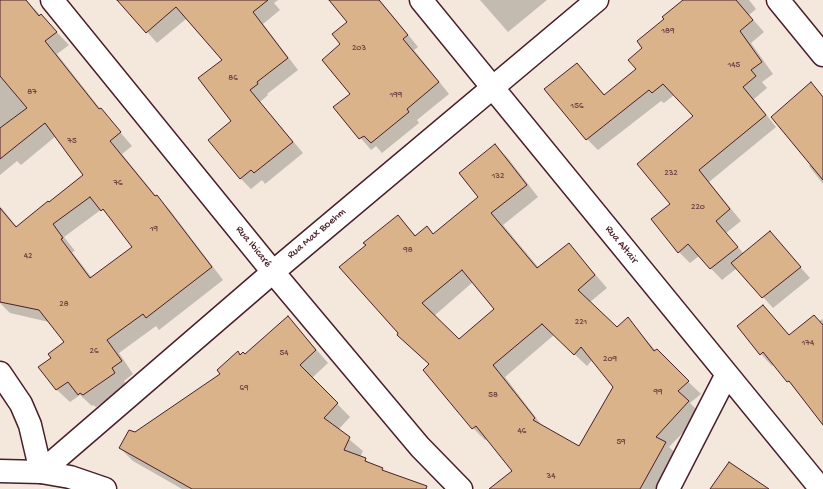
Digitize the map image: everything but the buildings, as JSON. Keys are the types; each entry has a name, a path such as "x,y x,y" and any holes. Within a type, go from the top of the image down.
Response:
{"street":[{"name":"Rua Ibicaré","path":"52,0 273,272 420,447 462,489"},
{"name":"Rua Altair","path":"421,0 821,489"},
{"name":"Rua Max Boehm","path":"41,472 273,272 597,0"},
{"path":"778,0 823,55"},
{"path":"0,373 21,404 30,425 41,472"},
{"path":"668,489 727,374"},
{"path":"0,471 41,472 70,476 106,489"}]}
